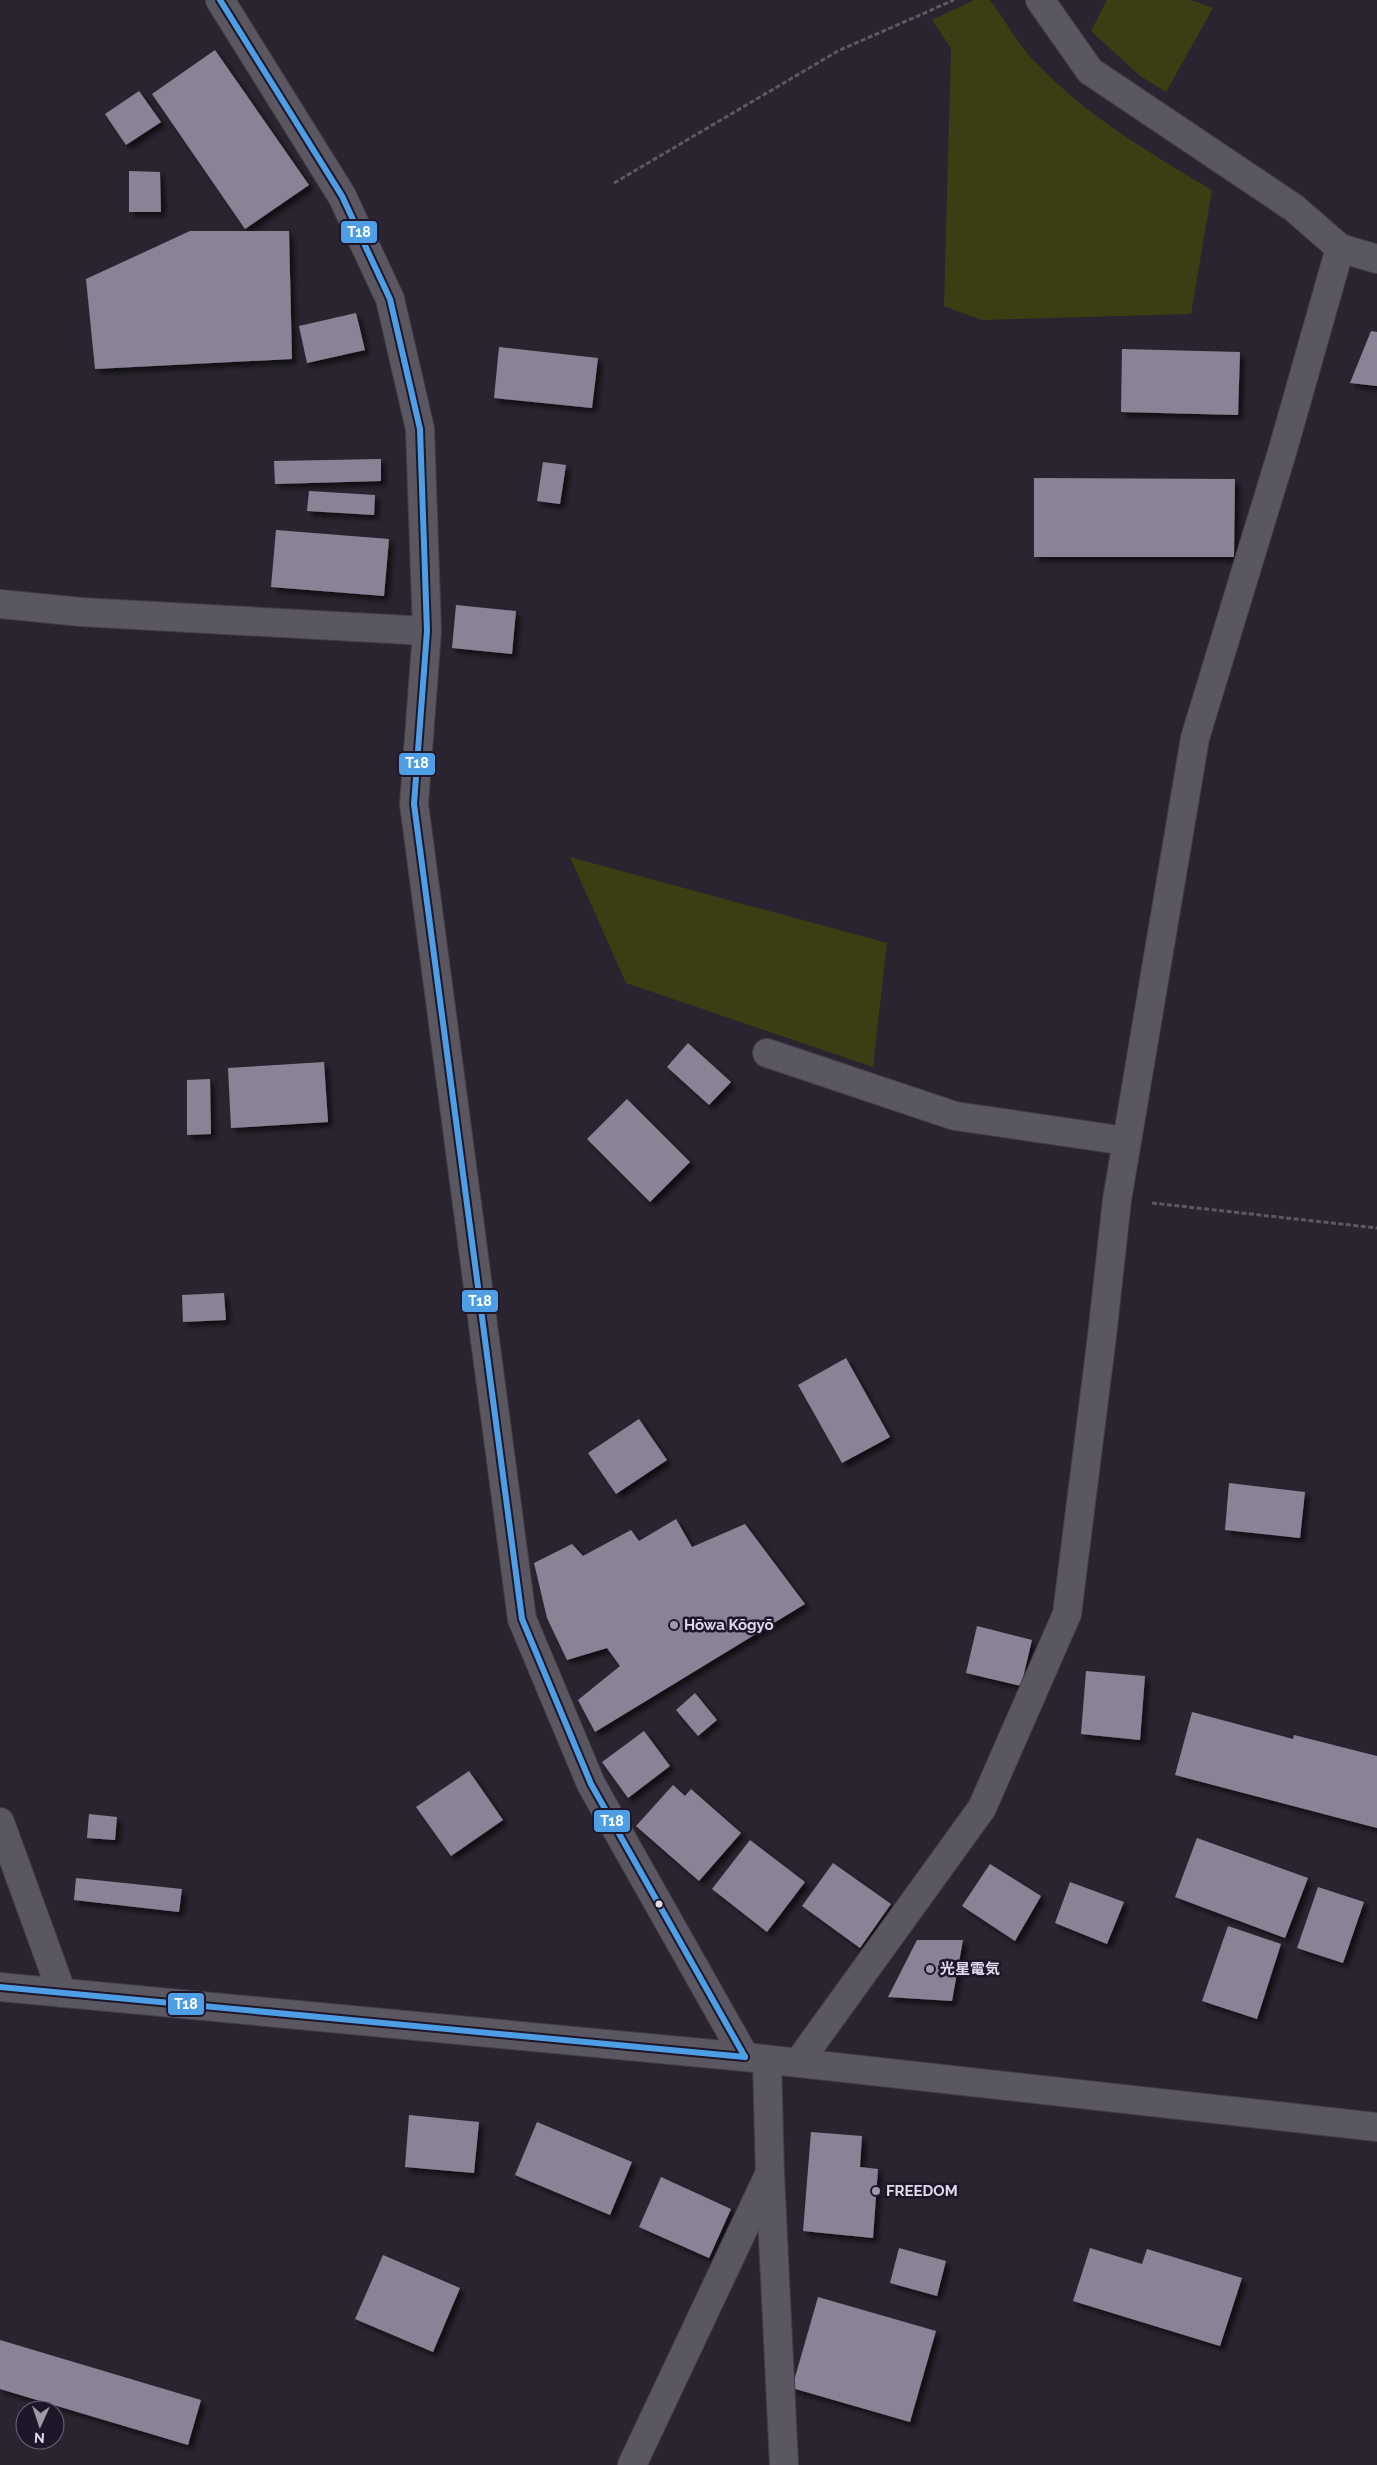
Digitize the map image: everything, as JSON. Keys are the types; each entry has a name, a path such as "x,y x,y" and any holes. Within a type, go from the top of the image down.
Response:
{"street":[{"path":"220,0 342,196 390,299 420,429 427,631 414,804 522,1619 591,1784 756,2058 770,2175 784,2465"},
{"path":"1040,0 1090,71 1294,208 1340,248 1377,259"},
{"path":"798,2063 982,1808 1067,1614 1101,1345 1117,1200 1195,738 1283,449 1340,248"},
{"path":"0,604 81,612 427,631"},
{"path":"767,1054 955,1116 1126,1141"},
{"path":"0,1822 62,1993"},
{"path":"0,1987 756,2058 1377,2128"},
{"path":"632,2465 770,2175"}],"path":[{"path":"614,183 838,51 954,0"},
{"path":"1117,1200 1377,1228"}],"green space":[{"path":"974,0 990,0 1033,60 1079,103 1144,149 1212,190 1191,314 981,320 944,306 951,48 932,20"},
{"path":"1107,0 1191,0 1213,8 1166,92 1139,75 1091,31"},
{"path":"570,857 887,943 873,1067 626,983"}],"building":[{"path":"215,50 309,185 245,229 152,94"},
{"path":"139,91 161,122 126,145 105,114"},
{"path":"129,171 160,172 161,212 129,212"},
{"path":"190,231 289,231 292,359 95,369 86,279"},
{"path":"356,313 365,350 307,363 299,326"},
{"path":"1371,331 1377,332 1377,386 1350,383"},
{"path":"499,347 598,358 592,408 494,398"},
{"path":"1122,349 1240,352 1238,415 1121,412"},
{"path":"381,459 381,481 275,484 274,461"},
{"path":"543,462 566,465 560,504 537,501"},
{"path":"1034,478 1235,479 1234,557 1034,557"},
{"path":"309,491 375,495 374,515 307,511"},
{"path":"276,530 389,539 384,596 271,587"},
{"path":"456,605 516,611 512,654 452,648"},
{"path":"688,1043 731,1082 709,1105 667,1067"},
{"path":"324,1062 328,1122 231,1128 228,1068"},
{"path":"210,1079 211,1134 187,1135 187,1080"},
{"path":"627,1099 690,1162 650,1202 587,1139"},
{"path":"224,1293 226,1320 183,1322 182,1295"},
{"path":"846,1358 890,1437 842,1463 798,1385"},
{"path":"639,1419 667,1460 616,1494 588,1453"},
{"path":"1229,1483 1305,1492 1300,1538 1225,1530"},
{"path":"676,1519 692,1547 745,1524 805,1604 595,1732 578,1700 620,1666 607,1648 567,1660 547,1618 534,1563 572,1544 583,1556 631,1530 639,1541"},
{"path":"977,1626 1032,1640 1021,1686 966,1673"},
{"path":"1086,1671 1145,1676 1140,1740 1081,1734"},
{"path":"695,1693 717,1720 698,1736 676,1710"},
{"path":"1192,1712 1293,1739 1294,1735 1377,1756 1377,1828 1175,1775"},
{"path":"644,1731 670,1766 628,1798 602,1762"},
{"path":"469,1771 503,1820 451,1856 416,1807"},
{"path":"673,1785 685,1796 691,1789 741,1833 699,1881 636,1826"},
{"path":"89,1814 117,1817 115,1840 87,1838"},
{"path":"1197,1838 1308,1878 1285,1938 1175,1897"},
{"path":"750,1840 805,1882 767,1932 712,1889"},
{"path":"833,1863 891,1904 860,1948 802,1906"},
{"path":"990,1864 1041,1896 1015,1941 962,1906"},
{"path":"76,1878 182,1889 179,1912 74,1900"},
{"path":"1070,1882 1124,1902 1107,1944 1055,1923"},
{"path":"1318,1887 1364,1902 1343,1963 1297,1948"},
{"path":"1228,1926 1281,1944 1257,2019 1202,2001"},
{"name":"光星電気","path":"917,1940 963,1940 952,2001 888,1997"},
{"path":"409,2115 479,2122 474,2173 405,2167"},
{"path":"537,2122 632,2162 610,2215 515,2175"},
{"path":"811,2132 862,2136 860,2167 878,2169 873,2238 803,2231"},
{"path":"661,2177 731,2209 709,2258 639,2227"},
{"path":"899,2248 946,2261 937,2296 890,2283"},
{"path":"1090,2248 1142,2264 1147,2249 1242,2278 1220,2346 1073,2301"},
{"path":"383,2255 460,2288 433,2352 355,2319"},
{"path":"818,2297 936,2331 910,2422 792,2388"},
{"path":"0,2340 201,2400 188,2445 65,2408 65,2400 37,2400 0,2389"}],"transit line":[{"name":"T18","path":"220,0 342,196 390,299 420,429 427,631 414,804 522,1619 591,1784 745,2057"},
{"name":"T18","path":"0,1987 745,2057"}],"place":[{"name":"Hōwa Kōgyō","path":"674,1625"},
{"name":"光星電気","path":"930,1969"},
{"name":"FREEDOM","path":"876,2191"}]}
